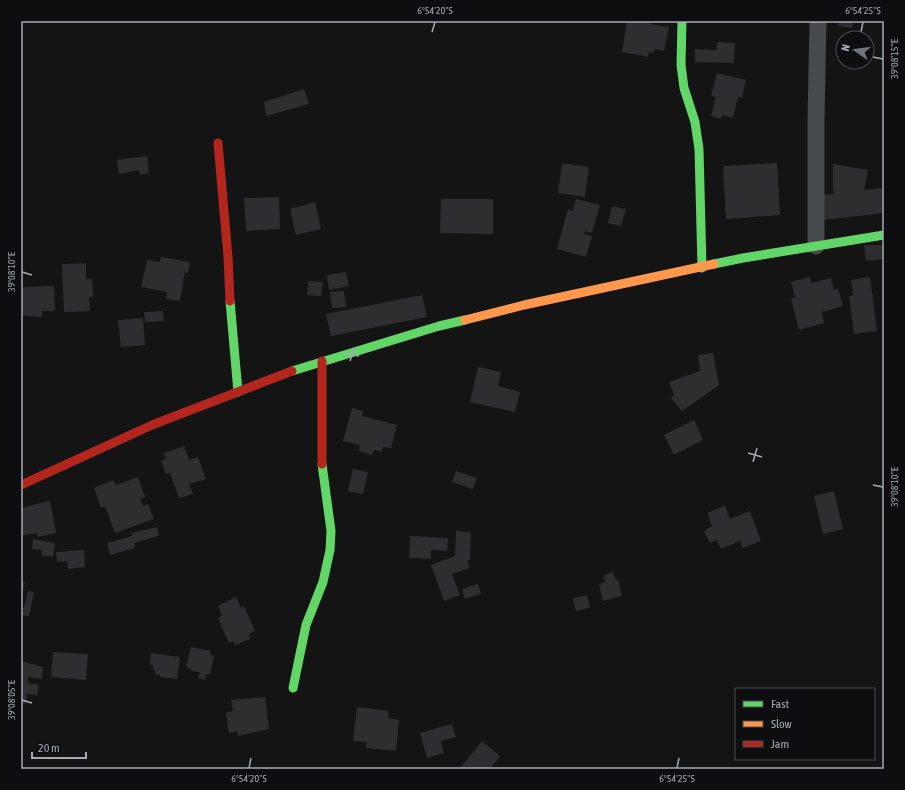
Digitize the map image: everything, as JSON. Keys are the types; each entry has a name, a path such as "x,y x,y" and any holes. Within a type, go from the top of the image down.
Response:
{"street":[{"path":"682,21 681,65 684,88 694,122 699,149 702,268"},
{"path":"816,246 818,21"},
{"path":"218,143 228,258 230,314 238,392"},
{"path":"21,485 152,425 291,371 439,326 524,305 743,258 884,235"},
{"path":"293,688 306,625 323,582 330,550 332,531 322,473 322,361"}],"building":[{"path":"627,21 650,21 650,24 669,27 664,51 655,49 654,53 649,52 648,57 622,52"},
{"path":"839,21 853,21 852,28 838,26"},
{"path":"717,42 735,43 734,63 695,62 695,49 717,50"},
{"path":"717,73 746,80 742,98 738,97 733,118 722,115 721,119 711,116 716,97 711,96"},
{"path":"304,89 309,104 266,116 264,102"},
{"path":"147,156 149,173 140,175 139,170 119,174 117,160"},
{"path":"562,163 589,167 585,197 558,193"},
{"path":"777,163 780,215 726,219 723,166"},
{"path":"833,164 868,170 864,190 884,188 884,213 823,220 821,195 834,194"},
{"path":"279,197 280,229 246,231 244,198"},
{"path":"441,199 493,199 493,234 440,233"},
{"path":"576,199 600,205 592,233 585,231 584,234 592,236 586,257 557,249 568,209 573,211"},
{"path":"315,202 321,229 296,235 290,209"},
{"path":"612,206 626,209 621,226 608,223"},
{"path":"864,245 884,245 884,259 866,261"},
{"path":"161,257 190,262 188,273 185,272 180,301 166,299 167,292 141,287 147,260 160,262"},
{"path":"86,263 86,279 92,279 93,297 89,297 90,311 64,312 62,264"},
{"path":"346,272 349,286 329,290 327,275"},
{"path":"810,277 811,283 831,278 834,290 838,289 843,306 822,312 824,323 799,330 791,299 795,297 791,282"},
{"path":"870,277 877,331 854,334 849,296 853,295 851,280"},
{"path":"308,281 323,282 321,296 307,295"},
{"path":"54,286 55,311 42,311 42,317 23,316 23,312 21,312 21,287"},
{"path":"344,291 346,307 332,308 330,292"},
{"path":"422,295 427,317 331,336 326,314"},
{"path":"163,311 164,321 145,322 144,312"},
{"path":"143,318 145,345 121,347 118,320"},
{"path":"713,353 719,385 682,411 671,398 674,395 669,382 700,371 698,355"},
{"path":"478,367 501,372 498,386 520,392 515,412 470,402"},
{"path":"352,408 363,411 362,416 397,425 391,448 383,447 382,452 374,450 372,455 359,451 360,445 343,441"},
{"path":"694,420 703,440 674,455 664,435"},
{"path":"184,446 189,460 198,457 206,479 189,484 193,494 179,498 170,473 166,474 161,461 166,459 164,453"},
{"path":"353,469 368,472 363,494 348,491"},
{"path":"456,471 477,478 473,489 452,482"},
{"path":"138,477 145,497 140,499 143,506 148,504 154,519 115,533 105,506 101,508 94,488 113,480 116,485"},
{"path":"834,491 843,529 823,534 814,496"},
{"path":"50,501 56,533 38,537 37,533 21,536 21,508"},
{"path":"725,506 730,519 750,511 761,541 743,548 740,541 721,549 717,540 710,543 704,531 712,526 707,513"},
{"path":"157,527 159,536 134,543 135,548 110,555 107,543 132,536 131,533"},
{"path":"456,531 471,532 470,560 467,560 470,568 452,574 460,595 444,601 431,565 455,556"},
{"path":"410,536 448,538 447,551 431,550 431,559 409,558"},
{"path":"33,539 55,543 53,557 41,555 42,550 32,549"},
{"path":"84,550 85,567 68,569 67,561 57,562 56,552"},
{"path":"613,572 616,580 618,580 622,596 603,601 599,584 606,582 603,576"},
{"path":"21,581 25,582 22,594 21,594"},
{"path":"478,584 481,594 465,599 462,589"},
{"path":"28,591 34,592 29,616 22,615"},
{"path":"587,595 590,607 576,611 573,598"},
{"path":"236,597 241,608 244,606 255,631 249,634 250,639 235,645 233,641 229,643 218,618 222,616 218,606"},
{"path":"191,647 211,651 210,655 214,656 210,674 207,674 205,680 198,678 200,672 191,671 191,669 186,667"},
{"path":"53,652 88,654 86,680 51,677"},
{"path":"151,653 180,657 177,679 160,677 160,675 155,674 153,665 150,664"},
{"path":"21,661 43,667 42,679 28,677 28,683 39,685 37,695 27,694 26,704 21,703"},
{"path":"265,697 269,729 238,736 237,732 229,733 226,713 233,711 231,700"},
{"path":"357,707 389,711 388,718 399,720 396,751 366,748 367,742 353,741"},
{"path":"452,724 456,737 441,741 444,753 427,758 420,733"},
{"path":"482,741 500,756 490,769 459,769"}],"traffic: fast":[{"path":"682,21 681,65 684,88 695,122 699,149 702,268"},
{"path":"714,264 884,235"},
{"path":"230,301 238,392"},
{"path":"292,371 439,326 465,320"},
{"path":"293,688 306,625 323,582 330,550 331,531 322,464"}],"traffic: slow":[{"path":"465,320 524,305 714,264"}],"traffic: jam":[{"path":"218,143 228,257 230,301"},
{"path":"322,361 322,464"},
{"path":"21,485 152,425 292,371"}]}
